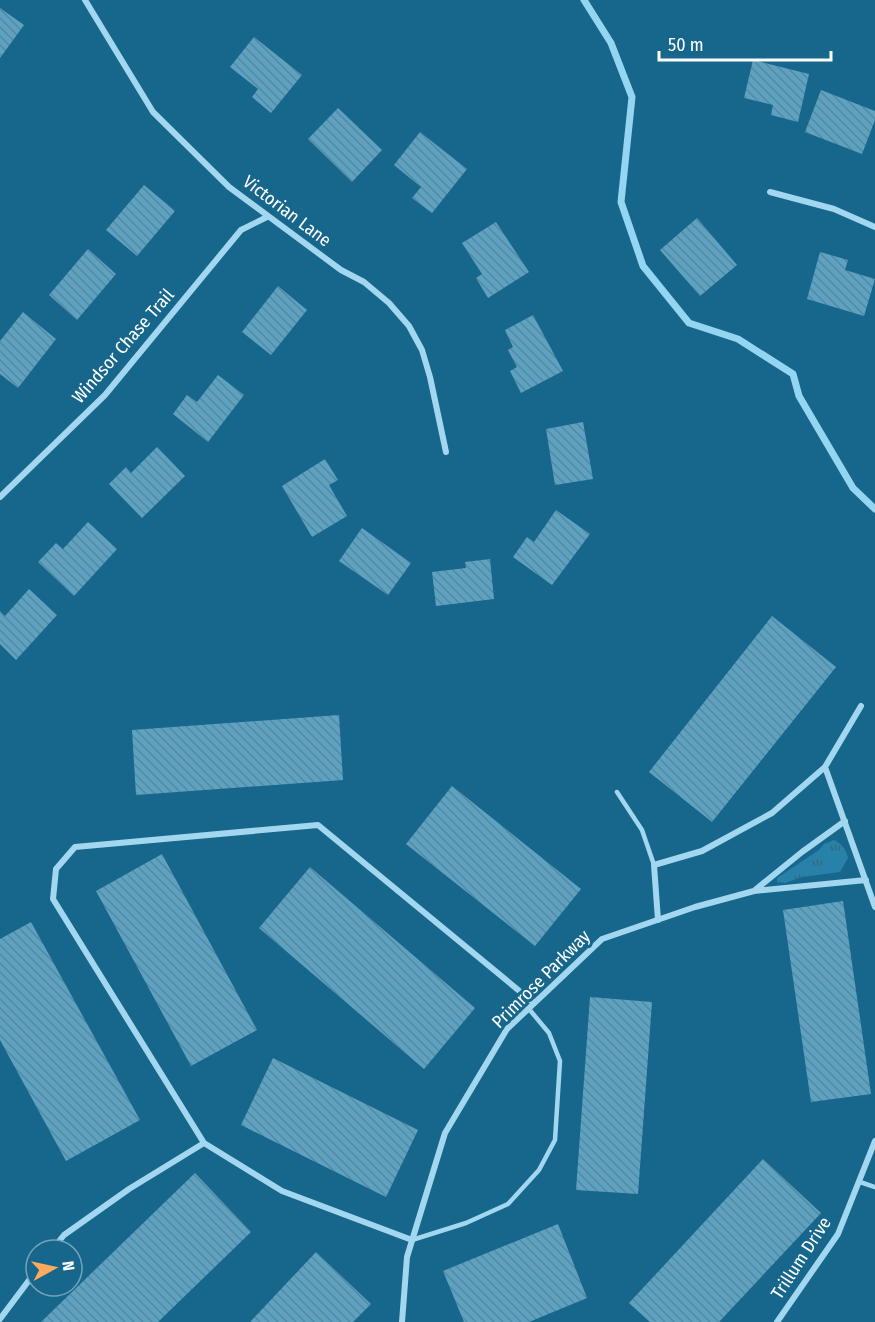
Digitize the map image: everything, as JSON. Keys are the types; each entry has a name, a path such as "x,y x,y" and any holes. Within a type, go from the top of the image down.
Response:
{"street":[{"name":"Victorian Lane","path":"85,0 153,112 229,187 341,270 364,282 390,303 409,326 422,350 430,377 446,452"},
{"path":"770,192 834,209 875,227"},
{"name":"Windsor Chase Trail","path":"0,497 105,395 241,230 267,217"},
{"path":"658,920 654,865 702,851 772,813 825,767 861,706"},
{"path":"825,767 875,907"},
{"name":"Primrose Parkway","path":"754,891 845,821"},
{"path":"412,1240 282,1191 204,1143 53,899 56,869 75,847 318,825 531,1006"},
{"name":"Primrose Parkway","path":"402,1322 407,1257 445,1132 507,1029 531,1006 602,939 754,891 866,880"},
{"name":"Trillum Drive","path":"777,1322 838,1234 875,1141"},
{"path":"62,1238 129,1189 204,1143"},
{"path":"0,1319 24,1287"}],"lane":[{"path":"617,792 642,830 654,865"},
{"path":"412,1240 466,1223 508,1204 538,1170 555,1140 560,1061 549,1033 531,1006"},
{"path":"860,1182 875,1187"}],"green space":[{"path":"834,840 843,847 848,858 840,872 802,877 785,883 777,882 777,878 819,850 824,844"}],"building":[{"path":"0,8 24,25 0,58"},
{"path":"254,37 302,75 271,113 252,97 258,89 230,67"},
{"path":"753,60 809,74 798,122 771,115 773,105 744,98"},
{"path":"821,90 875,111 875,120 862,154 805,132"},
{"path":"338,108 382,150 352,182 308,139"},
{"path":"420,132 467,169 432,213 412,198 421,187 394,165"},
{"path":"144,185 175,211 137,256 106,230"},
{"path":"697,218 737,265 700,296 660,250"},
{"path":"496,222 529,272 488,298 476,278 482,274 462,243"},
{"path":"88,249 116,274 77,320 49,295"},
{"path":"820,252 848,260 845,270 875,279 864,316 807,299"},
{"path":"278,286 307,310 271,355 242,332"},
{"path":"23,312 56,339 18,388 0,374 0,341"},
{"path":"533,315 563,371 521,393 510,371 517,367 508,350 513,347 505,330"},
{"path":"218,375 244,395 208,442 173,414 187,395 197,402"},
{"path":"583,422 593,479 555,485 546,429"},
{"path":"157,447 185,476 142,518 109,484 126,467 131,473"},
{"path":"325,459 338,480 329,485 347,516 312,537 282,486"},
{"path":"556,510 590,534 552,585 513,557 527,537 534,542"},
{"path":"88,522 117,549 74,596 38,562 56,543 63,549"},
{"path":"362,528 411,563 388,595 339,561"},
{"path":"490,559 494,599 436,606 432,572 466,568 465,562"},
{"path":"29,589 57,615 16,660 0,644 0,611 5,616"},
{"path":"772,616 836,667 712,822 649,772"},
{"path":"339,715 343,780 136,795 132,730"},
{"path":"452,786 581,889 535,946 406,844"},
{"path":"162,854 257,1030 191,1066 96,891"},
{"path":"310,867 475,1008 424,1069 259,928"},
{"path":"843,901 871,1094 811,1102 783,910"},
{"path":"31,922 140,1120 66,1161 0,1040 0,939"},
{"path":"590,997 652,1002 638,1194 576,1190"},
{"path":"273,1058 418,1130 386,1197 241,1125"},
{"path":"763,1159 821,1213 719,1322 650,1322 629,1303"},
{"path":"195,1173 251,1232 158,1322 41,1322 66,1298 84,1298 84,1280"},
{"path":"558,1224 587,1298 529,1322 464,1322 443,1271"},
{"path":"316,1252 371,1304 353,1322 250,1322"}],"waterway":[{"path":"584,0 611,43 632,97 621,202 643,266 689,323 738,339 793,374 799,396 853,488 875,509"}]}
